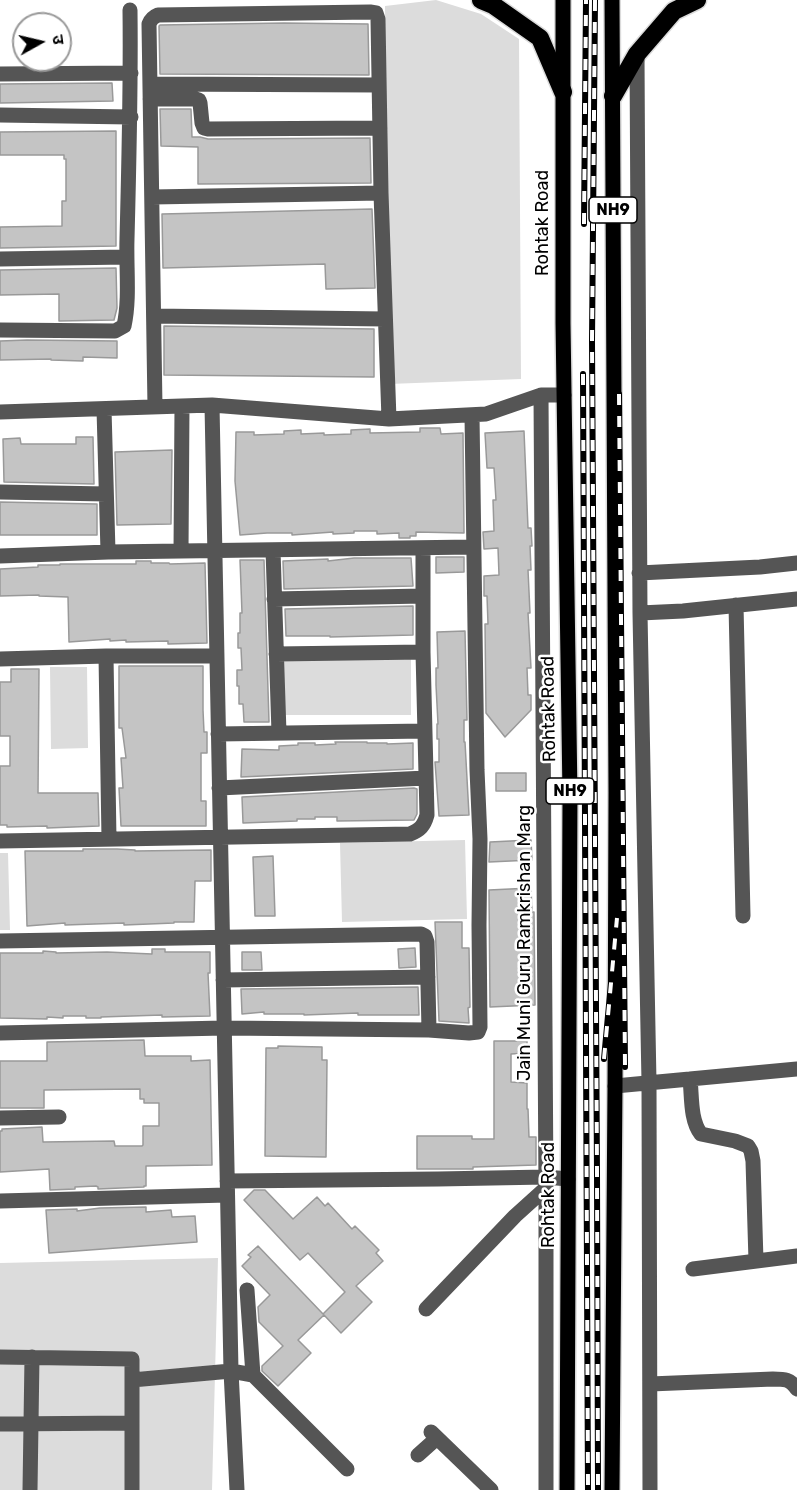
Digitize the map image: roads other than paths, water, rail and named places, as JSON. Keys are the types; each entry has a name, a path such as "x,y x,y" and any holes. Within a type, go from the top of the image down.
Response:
{"highway":[{"path":"481,0 493,5 540,38 563,92"},
{"path":"613,96 637,54 674,11 697,0"}],"main road":[{"name":"Rohtak Road","path":"563,0 564,395 570,795 567,1490"},
{"name":"NH9","path":"612,0 616,780 612,1490"}],"street":[{"path":"0,330 115,331 124,326 127,315 126,257 131,117 130,10"},
{"path":"155,407 149,24 154,16 158,15 370,12 378,17 381,193 389,419"},
{"path":"637,54 639,573 649,1082 650,1490"},
{"path":"0,74 131,73"},
{"path":"150,91 379,85"},
{"path":"150,91 199,100 202,123 204,128 208,129 380,128"},
{"path":"0,115 131,117"},
{"path":"152,197 381,193"},
{"path":"0,259 126,257"},
{"path":"154,316 386,319"},
{"path":"614,345 637,344"},
{"path":"0,412 212,405 389,419 486,414 541,395 564,395"},
{"name":"Jain Muni Guru Ramkrishan Marg","path":"541,395 546,1490"},
{"path":"212,405 231,1371 237,1490"},
{"path":"181,551 182,406"},
{"path":"104,409 108,552"},
{"path":"0,1033 224,1028 478,1032 480,1027 478,926 480,839 472,415"},
{"path":"0,492 106,494"},
{"path":"0,556 108,552 474,547"},
{"path":"0,841 410,834 420,830 427,815 423,548"},
{"path":"273,550 279,733"},
{"path":"639,573 797,563"},
{"path":"274,599 423,596"},
{"path":"640,613 797,600"},
{"path":"736,605 742,916"},
{"path":"276,654 423,652"},
{"path":"106,656 109,839"},
{"path":"0,659 216,656"},
{"path":"218,734 425,731"},
{"path":"219,788 426,778"},
{"path":"0,941 421,934 425,936 427,942 429,1030"},
{"path":"223,980 428,977"},
{"path":"615,1086 797,1068"},
{"path":"690,1079 694,1121 700,1134 748,1146 751,1151 756,1261"},
{"path":"0,1118 59,1117"},
{"path":"0,1201 438,1179 546,1182 568,1179"},
{"path":"426,1310 546,1182"},
{"path":"693,1269 797,1256"},
{"path":"247,1290 253,1375"},
{"path":"0,1357 132,1359 132,1490"},
{"path":"30,1490 32,1358"},
{"path":"132,1380 231,1371 253,1375 347,1468"},
{"path":"650,1384 784,1379 793,1382 797,1389"},
{"path":"0,1424 132,1423"},
{"path":"418,1455 434,1435 491,1490"}],"railway":[{"path":"584,224 586,0"},
{"path":"595,0 592,341 598,1490"},
{"path":"583,374 588,1490"},
{"path":"619,394 625,1067"},
{"path":"604,1059 617,918"}]}
